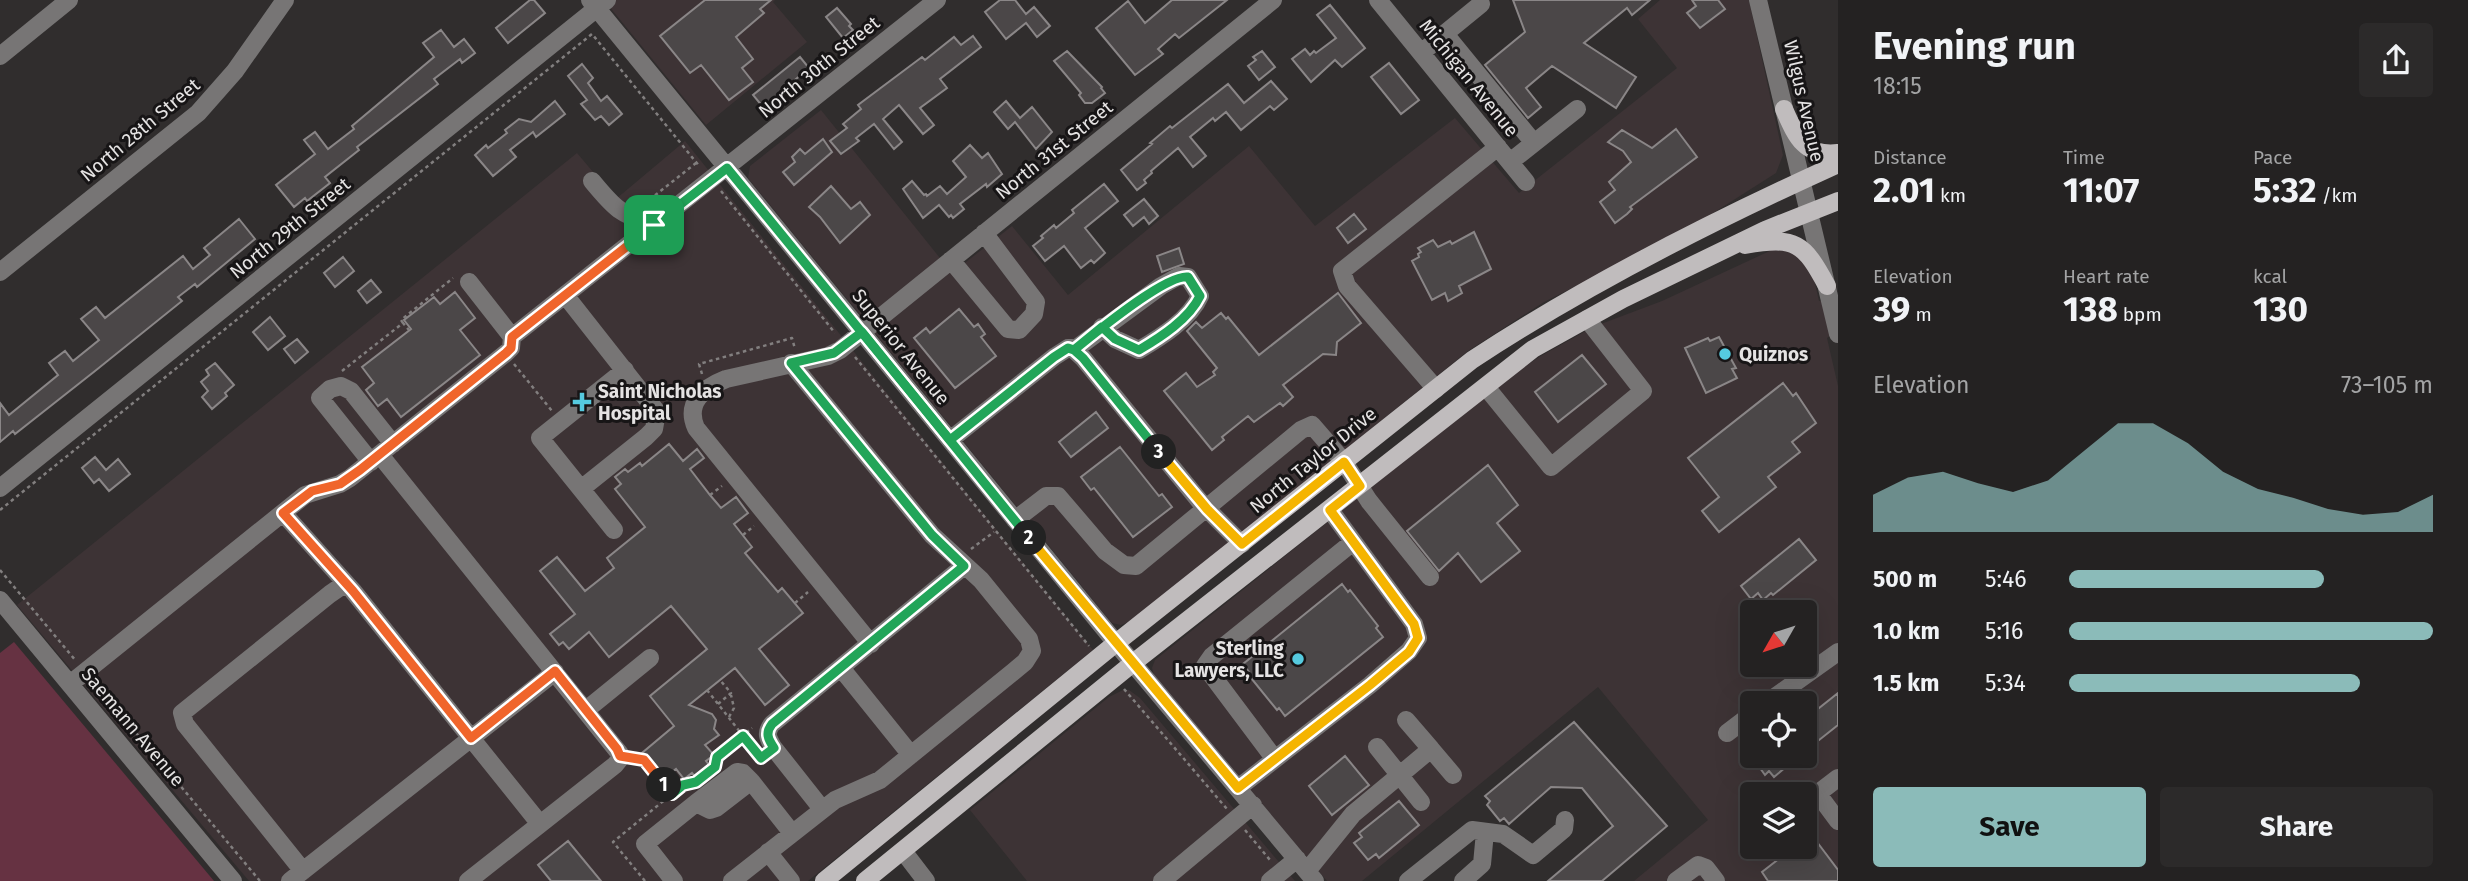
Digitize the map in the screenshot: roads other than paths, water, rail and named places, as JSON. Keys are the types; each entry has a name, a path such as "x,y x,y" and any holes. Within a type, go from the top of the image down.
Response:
{"main road":[{"path":"1784,109 1794,132 1811,150 1838,153"},
{"name":"North Taylor Drive","path":"824,881 1116,643 1472,360 1531,321 1744,206 1838,164"},
{"path":"865,881 1133,663 1533,349 1623,299 1765,230 1838,201"},
{"path":"1725,250 1767,242 1801,247 1810,256 1827,286"}],"street":[{"path":"0,56 69,0"},
{"name":"North 28th Street","path":"0,272 198,113 235,71 285,0"},
{"name":"North 30th Street","path":"70,684 312,491 340,484 381,454 565,295 937,0"},
{"name":"North 31st Street","path":"871,644 696,428 692,419 696,399 711,386 735,376 794,358 834,353 1273,0"},
{"name":"Michigan Avenue","path":"1378,0 1527,182"},
{"name":"Wilgus Avenue","path":"1758,0 1838,334"},
{"name":"Superior Avenue","path":"598,3 727,168 1116,643 1306,870"},
{"name":"North 29th Street","path":"0,488 598,3"},
{"path":"1421,53 1481,4"},
{"path":"1445,34 1534,143"},
{"path":"1510,162 1577,109"},
{"path":"1436,388 1348,286 1342,271 1498,147"},
{"path":"592,181 614,208 654,225"},
{"path":"951,260 1008,329 1019,330 1034,314 1037,302 984,233"},
{"path":"1074,350 1102,327 1180,276 1188,277 1200,296 1195,307 1180,321 1139,350 1115,339 1102,327"},
{"path":"461,280 509,345"},
{"path":"565,295 657,412 657,421 649,434 581,489"},
{"path":"1486,387 1551,467 1643,391 1587,319"},
{"path":"950,440 1054,357 1068,348 1074,350 1207,509 1242,544"},
{"path":"732,881 822,809 845,794 871,786 880,780 1019,667 1032,651 1029,639 981,580 932,535 794,358"},
{"path":"614,530 540,438 625,370"},
{"path":"381,454 347,388 335,386 320,398 381,454 620,756 615,765 468,881"},
{"path":"1015,520 1046,496 1058,496 1105,551 1124,565 1136,566 1309,425 1317,429 1344,462 1369,501 1430,577"},
{"path":"1238,788 1273,758 1370,685 1409,652 1418,638 1414,624 1330,510"},
{"path":"283,513 346,583 540,824"},
{"path":"1273,758 1205,666 1212,656 1353,542"},
{"path":"822,809 774,748 767,737 767,730 964,566"},
{"path":"346,583 189,706 181,716 297,876 555,671"},
{"name":"Saemann Avenue","path":"0,600 233,881"},
{"path":"1783,691 1838,652"},
{"path":"586,710 650,658"},
{"path":"841,668 911,755"},
{"path":"1406,720 1453,775"},
{"path":"1727,733 1740,723"},
{"path":"1377,747 1422,802"},
{"path":"1275,877 1306,870 1353,814 1431,749"},
{"path":"1817,794 1838,778"},
{"path":"674,881 645,844 696,803 710,810 716,808 751,781 792,833"},
{"path":"1817,804 1838,821"},
{"path":"1162,881 1252,805"},
{"path":"1408,881 1472,831 1503,834 1534,855 1564,829 1565,820"},
{"path":"1463,881 1482,864 1485,832"},
{"path":"903,851 926,881"},
{"path":"768,852 791,881"},
{"path":"1676,881 1698,865 1706,868 1716,881"}],"place":[{"name":"Quiznos","path":"1725,354"},
{"name":"Saint Nicholas Hospital","path":"582,402"},
{"name":"Sterling Lawyers, LLC","path":"1298,659"}]}
